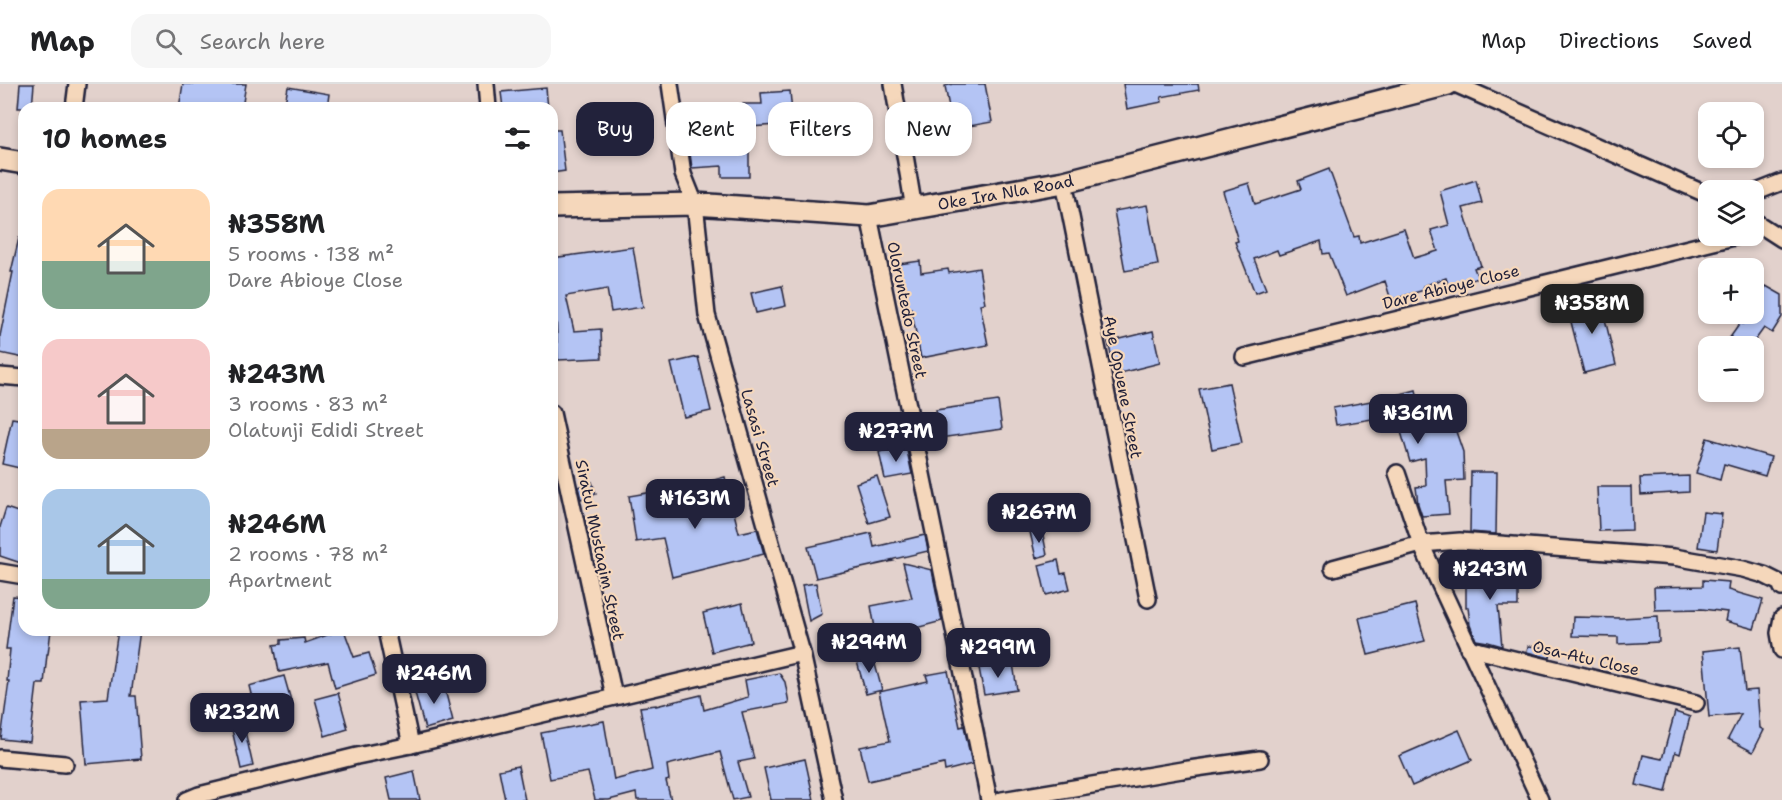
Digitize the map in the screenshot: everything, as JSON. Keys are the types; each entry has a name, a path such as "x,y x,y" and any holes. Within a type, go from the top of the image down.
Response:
{"street":[{"path":"75,102 77,84"},
{"path":"486,84 488,102"},
{"name":"Lasasi Street","path":"670,84 683,174 695,204 707,315 802,653 834,800"},
{"path":"893,84 914,209"},
{"name":"Oke Ira Nla Road","path":"558,207 695,204 869,216 1064,182 1448,84"},
{"path":"1455,84 1698,191"},
{"path":"0,159 18,162"},
{"name":"Aye Opuene Street","path":"1064,182 1148,599"},
{"path":"1764,189 1782,182"},
{"name":"Oloruntedo Street","path":"869,216 989,800"},
{"path":"1764,230 1782,239"},
{"name":"Dare Abioye Close","path":"1244,357 1698,246"},
{"path":"0,376 18,378"},
{"name":"Siratul Mustaqim Street","path":"558,439 614,696"},
{"path":"1397,473 1421,544 1540,800"},
{"path":"1333,567 1421,544 1460,541 1674,557 1764,575 1780,583 1782,588"},
{"path":"0,572 18,575"},
{"path":"1782,618 1779,633 1782,650"},
{"path":"387,636 411,745"},
{"name":"Osa-Atu Close","path":"1468,648 1696,703"},
{"path":"187,800 199,795 334,762 802,653"},
{"path":"0,758 65,764"},
{"path":"1002,800 1260,759"}],"building":[{"path":"20,84 34,84 32,102 18,102"},
{"path":"183,84 246,84 243,102 180,102"},
{"path":"985,84 992,122 972,126 972,102 948,102 945,86"},
{"path":"1123,84 1198,84 1199,90 1161,97 1162,102 1127,109"},
{"path":"288,87 329,94 328,102 285,102"},
{"path":"546,88 547,102 502,102 501,92"},
{"path":"790,91 791,102 768,102 768,126 756,127 756,104 762,104 761,93"},
{"path":"558,130 560,130 565,171 558,172"},
{"path":"690,156 749,156 749,177 722,177 722,166 692,168"},
{"path":"1329,169 1354,237 1359,236 1360,243 1404,229 1414,258 1438,251 1431,230 1449,225 1440,191 1476,180 1482,203 1463,208 1481,266 1474,268 1478,278 1449,287 1446,278 1423,286 1424,290 1391,300 1385,281 1346,296 1329,253 1323,254 1321,241 1279,255 1277,250 1254,259 1266,289 1255,293 1235,242 1238,241 1223,191 1249,183 1255,204 1301,189 1298,181"},
{"path":"1147,205 1158,265 1125,271 1114,211"},
{"path":"18,242 18,357 0,353 0,336 13,272 11,272"},
{"path":"633,247 643,307 611,312 607,289 566,296 574,331 601,329 602,358 558,360 558,257"},
{"path":"920,261 921,273 948,269 949,273 979,268 985,303 980,304 988,345 921,358 911,308 905,309 899,264"},
{"path":"782,286 786,306 756,313 751,293"},
{"path":"1766,286 1782,295 1782,317 1772,333 1764,328 1758,336 1731,336 1740,324 1764,324 1764,289"},
{"path":"1600,298 1616,365 1584,373 1567,306"},
{"path":"1153,331 1160,363 1116,374 1108,342"},
{"path":"698,357 711,411 684,417 671,363"},
{"path":"1229,383 1242,443 1212,449 1199,389"},
{"path":"1416,390 1425,429 1452,420 1463,452 1464,480 1446,481 1449,514 1422,516 1416,487 1426,486 1425,458 1410,462 1396,415 1336,425 1333,408"},
{"path":"998,401 1002,429 940,438 936,410"},
{"path":"12,418 18,419 18,468 2,464"},
{"path":"1707,438 1771,457 1765,476 1724,464 1720,480 1696,473"},
{"path":"906,446 912,474 885,479 879,452"},
{"path":"1471,472 1497,472 1496,534 1470,532"},
{"path":"877,476 890,517 869,523 856,483"},
{"path":"1689,476 1689,492 1641,495 1640,478"},
{"path":"725,477 739,533 757,529 764,554 672,577 663,538 636,542 629,496 653,492 653,498 675,492 680,514 709,507 703,483"},
{"path":"592,482 596,494 581,499 578,487"},
{"path":"1597,487 1631,487 1632,530 1599,531"},
{"path":"6,508 18,512 18,562 0,556 0,527"},
{"path":"1703,512 1722,514 1717,550 1698,547"},
{"path":"1042,530 1047,555 1036,558 1030,532"},
{"path":"871,533 874,547 925,535 928,551 816,578 808,547"},
{"path":"1058,560 1061,574 1066,573 1070,589 1046,595 1039,565"},
{"path":"903,563 932,570 942,621 912,629 913,637 878,644 871,606 912,598"},
{"path":"1470,569 1518,569 1518,606 1498,606 1502,646 1476,640 1470,625 1468,607 1466,607 1466,579 1470,578"},
{"path":"1703,580 1729,582 1728,590 1763,600 1754,629 1725,621 1727,612 1702,609 1655,610 1654,587 1703,586"},
{"path":"816,583 822,614 809,621 802,585"},
{"path":"13,596 18,596 18,636 50,636 44,684 37,684 30,742 1,739 9,681 7,681 10,649 6,649"},
{"path":"742,603 751,642 712,652 703,613"},
{"path":"1415,604 1425,641 1368,655 1359,618"},
{"path":"1658,616 1659,642 1618,644 1618,637 1572,636 1573,617"},
{"path":"117,636 139,636 131,696 136,696 141,759 86,764 81,700 108,698"},
{"path":"324,636 346,636 354,657 369,653 376,675 335,688 328,662 279,672 274,645 281,644 281,640 304,638 305,643"},
{"path":"1528,646 1551,648 1550,658 1527,652"},
{"path":"1740,647 1745,691 1757,690 1760,728 1764,730 1753,752 1728,739 1741,714 1709,717 1703,651"},
{"path":"872,653 882,690 866,694 856,658"},
{"path":"1013,663 1017,690 984,695 979,668"},
{"path":"948,671 960,727 964,726 972,764 945,771 944,764 868,781 860,747 890,741 879,692 928,681 926,675"},
{"path":"779,673 785,682 789,703 742,712 754,759 738,762 748,797 733,800 720,752 667,765 669,780 666,781 671,800 637,800 636,793 609,800 595,800 588,772 550,779 541,733 604,721 614,780 652,770 640,707 656,706 701,695 704,710 748,697 745,680"},
{"path":"284,676 292,704 256,714 249,686"},
{"path":"443,682 453,721 425,729 414,689"},
{"path":"338,693 348,729 325,736 315,699"},
{"path":"1675,712 1690,717 1680,754 1675,752 1666,792 1636,785 1643,755 1662,759"},
{"path":"242,718 253,766 241,769 230,721"},
{"path":"1459,730 1472,760 1412,786 1399,756"},
{"path":"805,759 814,800 771,800 764,768"},
{"path":"518,766 525,800 505,800 499,770"},
{"path":"414,771 420,800 391,800 386,778"}]}
